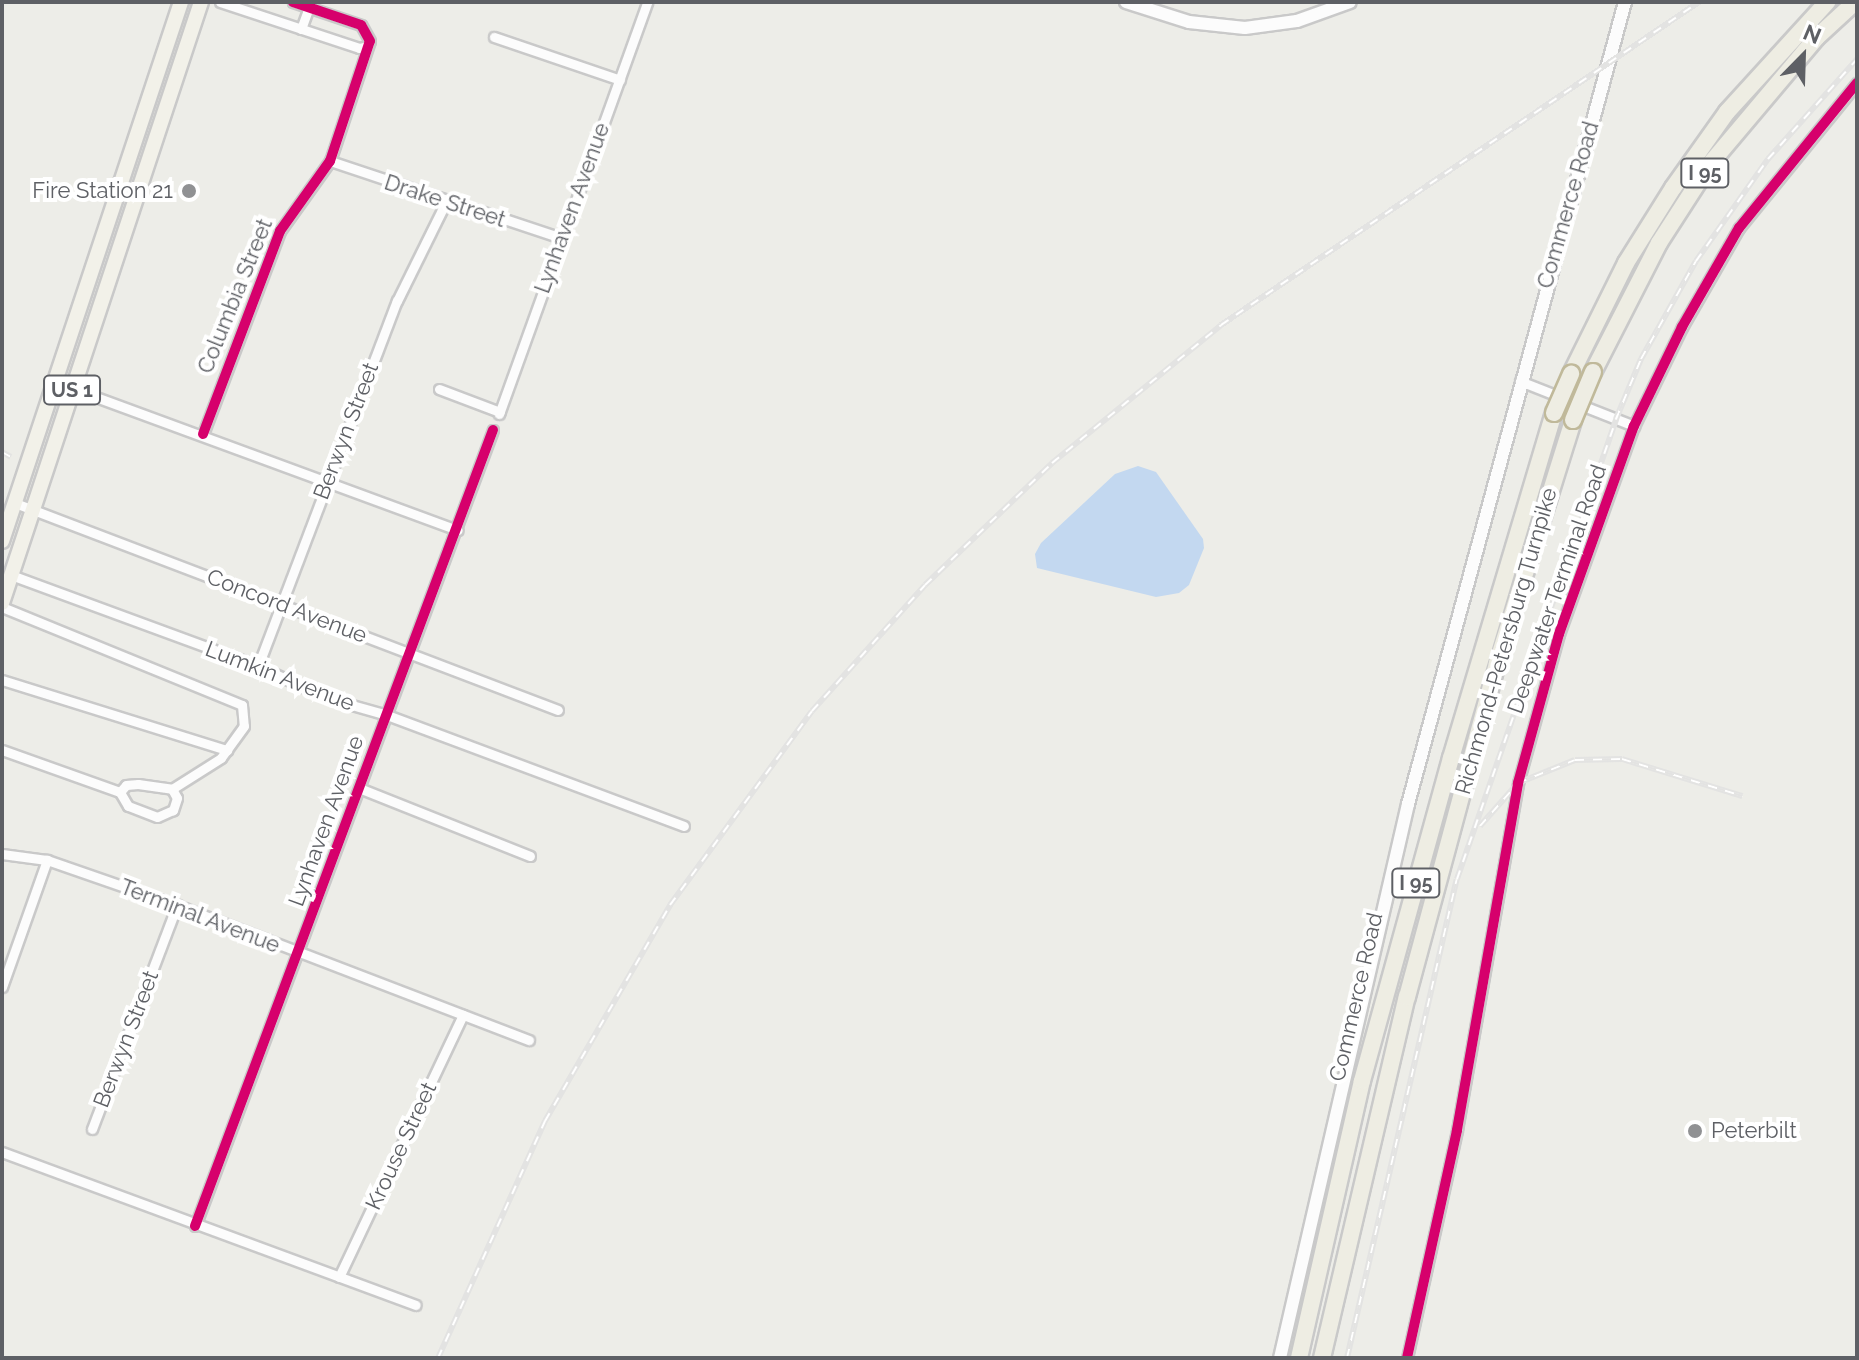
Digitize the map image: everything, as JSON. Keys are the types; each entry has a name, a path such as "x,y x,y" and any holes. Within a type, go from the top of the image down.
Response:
{"highway":[{"name":"Richmond-Petersburg Turnpike","path":"1299,1358 1362,1081 1451,758 1554,413 1626,263 1673,188 1727,112 1827,2"},
{"name":"Richmond-Petersburg Turnpike","path":"1322,1358 1407,997 1506,633 1573,420 1593,372 1659,243 1710,164 1808,47 1855,2"}],"main road":[{"name":"US 1","path":"2,541 181,2"},
{"name":"US 1","path":"2,605 201,2"},
{"path":"1126,2 1189,22 1236,28 1297,21 1350,2"},
{"name":"Commerce Road","path":"1280,1358 1408,804 1625,2"},
{"name":"Commerce Road","path":"1273,1358 1415,751 1502,433 1513,409"}],"street":[{"path":"220,2 359,48 367,46 371,36 365,27 310,5 293,2"},
{"name":"Lynhaven Avenue","path":"439,389 499,413 647,2"},
{"path":"301,29 310,5"},
{"path":"494,37 620,80"},
{"name":"Columbia Street","path":"203,434 280,231 330,161 367,46"},
{"name":"Deepwater Terminal Road","path":"1407,1358 1457,1130 1499,874 1532,719 1634,426 1682,327 1739,228 1857,83"},
{"name":"Drake Street","path":"330,161 561,238"},
{"name":"Berwyn Street","path":"258,666 397,301 446,202"},
{"path":"1520,381 1634,426"},
{"path":"55,382 328,479 458,530"},
{"name":"Lynhaven Avenue","path":"195,1226 493,430"},
{"name":"Concord Avenue","path":"15,503 558,710"},
{"name":"Lumkin Avenue","path":"11,575 258,666 327,698 387,715 684,826"},
{"path":"2,605 232,696 242,705 246,719 227,750 172,789 138,784 126,785 120,792"},
{"path":"2,680 227,750"},
{"path":"2,750 120,792 128,806 157,817 173,810 177,798 172,789"},
{"path":"359,788 530,856"},
{"name":"Terminal Avenue","path":"2,854 47,860 177,905 529,1040"},
{"path":"2,987 47,860"},
{"name":"Berwyn Street","path":"92,1129 177,905"},
{"name":"Krouse Street","path":"339,1277 463,1015"},
{"path":"2,1152 195,1226 416,1305"}],"water":[{"path":"1138,466 1156,472 1203,539 1204,548 1189,585 1179,593 1156,597 1037,568 1035,554 1041,543 1115,474"}],"railway":[{"path":"438,1358 545,1121 670,905 812,711 925,585 1052,463 1221,325 1699,2"},
{"path":"1347,1358 1457,879 1616,419 1641,359 1696,261 1768,159 1857,59"},
{"path":"2,452 11,457"},
{"path":"1480,826 1518,783 1575,760 1622,759 1742,796"}],"cycle path":[{"path":"203,434 280,231 330,161 370,41 361,25 293,2"},
{"path":"1407,1358 1457,1130 1518,783 1559,634 1634,426 1682,327 1739,228 1857,83"},
{"path":"195,1226 493,430"}],"place":[{"name":"Fire Station 21","path":"189,191"},
{"name":"Peterbilt","path":"1695,1131"}]}
